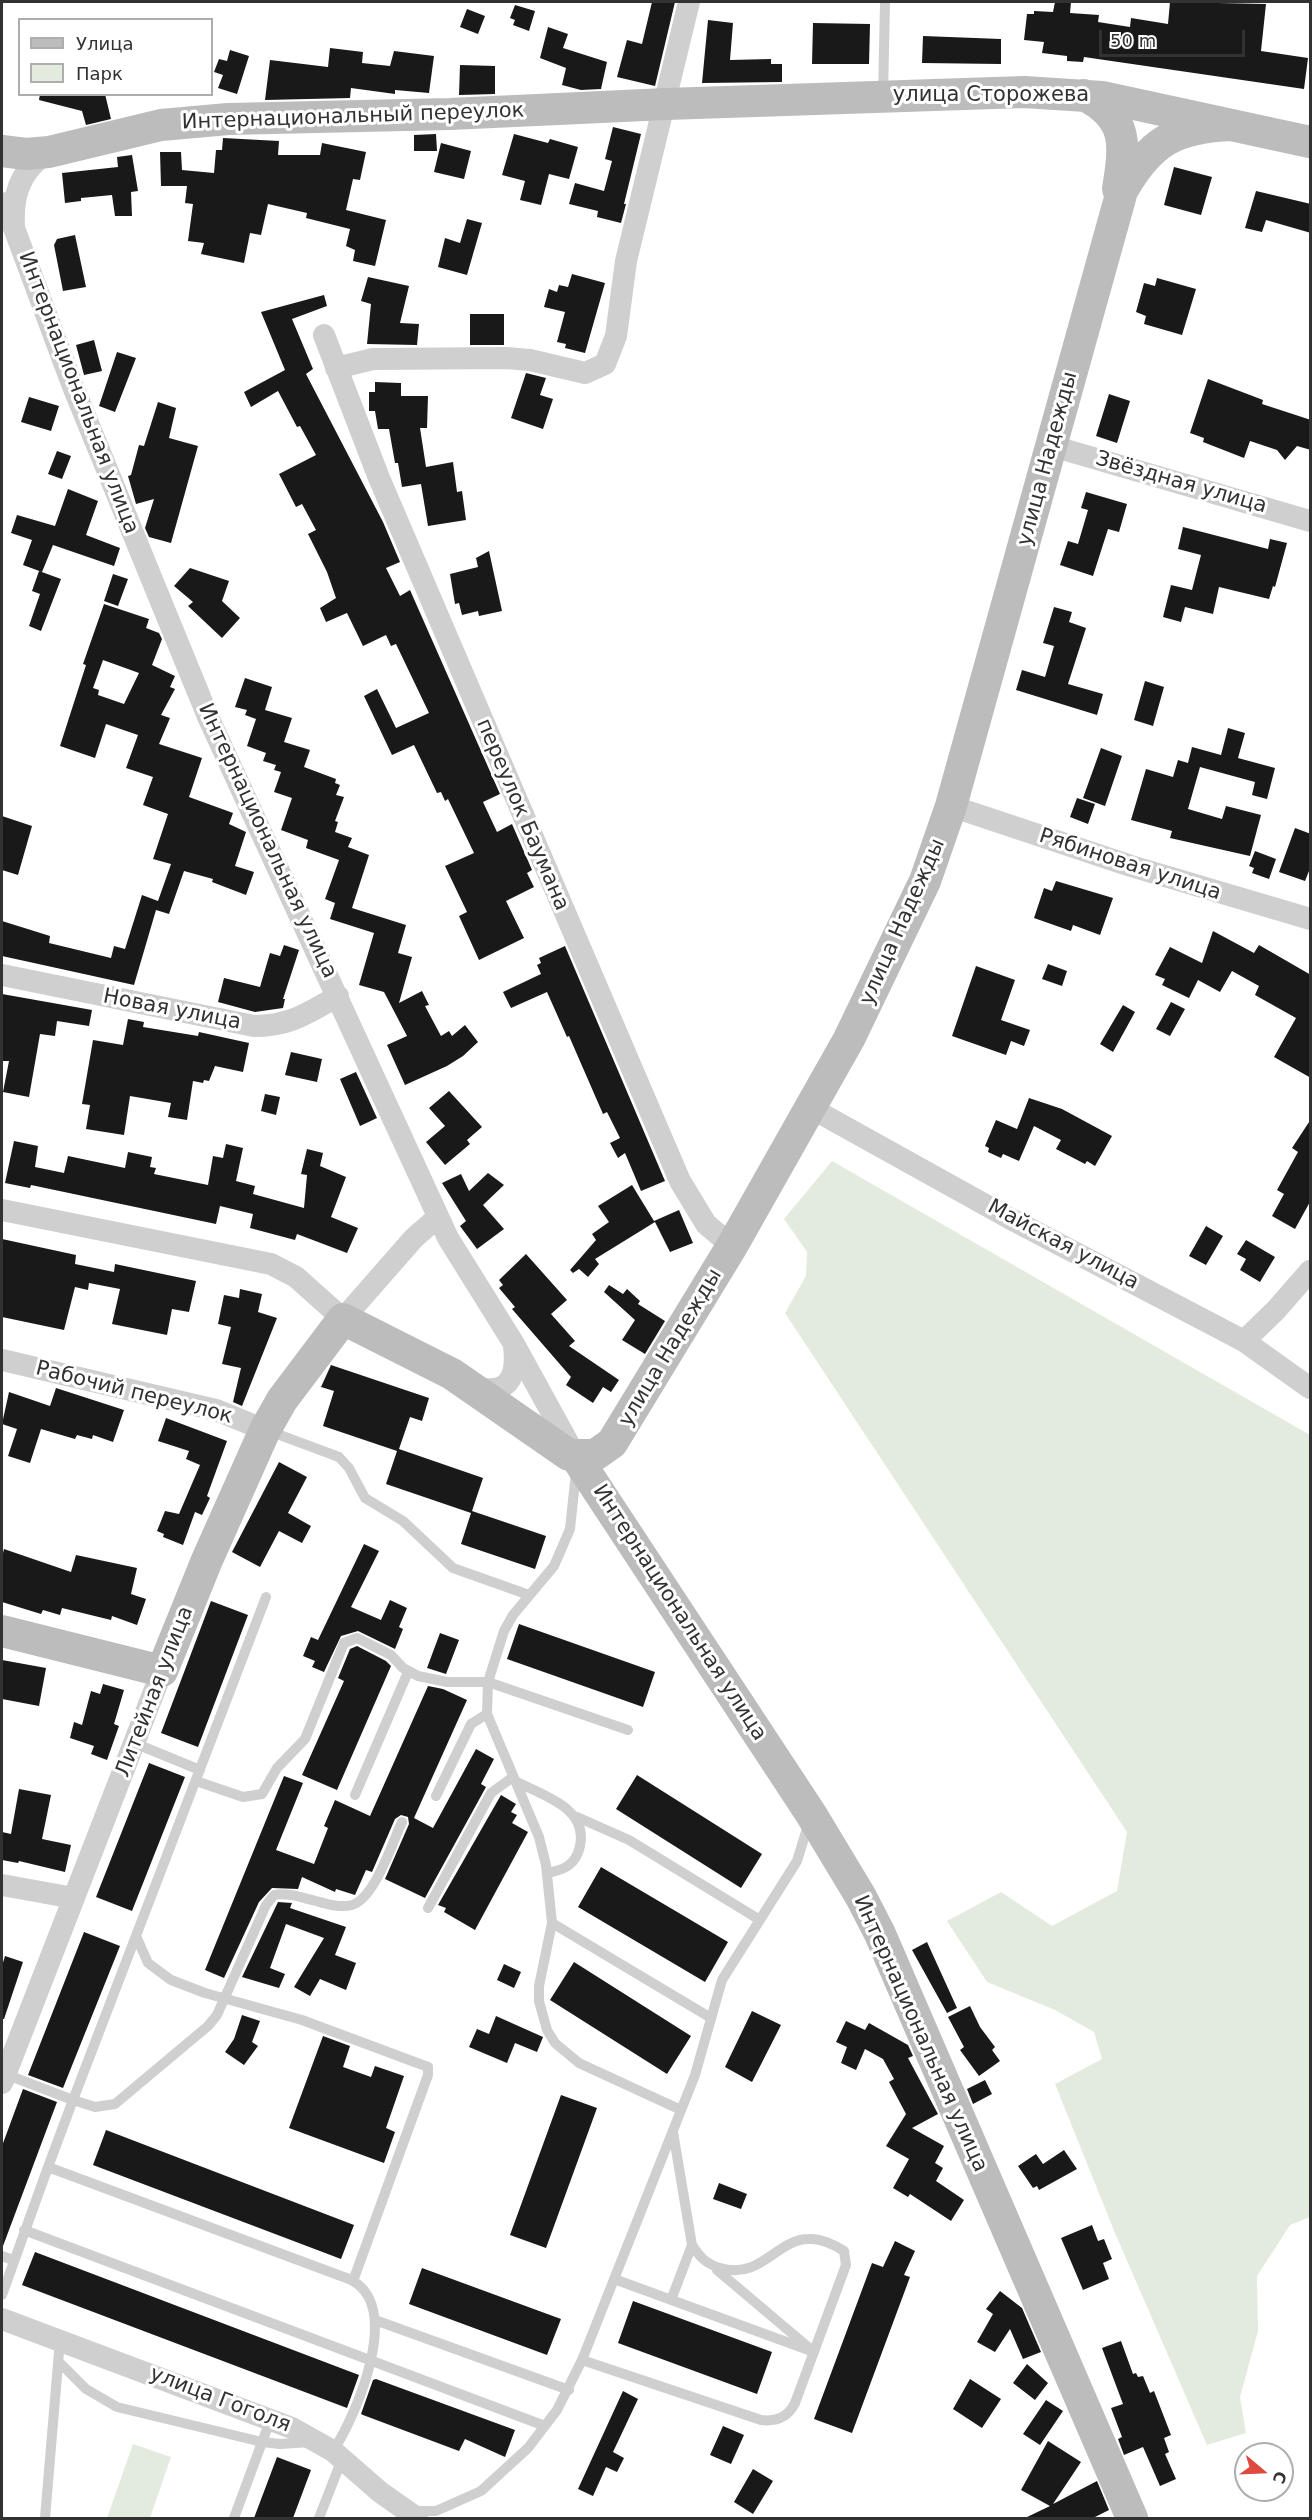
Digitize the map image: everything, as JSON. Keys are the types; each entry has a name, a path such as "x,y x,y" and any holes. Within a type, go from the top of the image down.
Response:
{"street":[{"path":"336,368 373,359 506,358 530,360 576,373 599,369 605,364 614,349 626,261 689,2"},
{"name":"улица Сторожева","path":"666,104 1024,92 1084,94 1311,142"},
{"name":"улица Надежды","path":"576,1457 595,1455 612,1443 621,1432 811,1108 849,1039 911,914 951,806 1052,446 1115,208 1123,161 1123,137 1120,128 1106,107 1084,94"},
{"name":"Интернациональный переулок","path":"4,152 49,152 123,133 190,121 450,114 666,104"},
{"name":"улица Надежды","path":"1115,208 1130,176 1154,148 1187,129 1232,125"},
{"path":"14,228 14,201 24,173 38,158 49,152"},
{"name":"Интернациональная улица","path":"2,203 14,228 93,435 209,719 438,1217 454,1249 514,1344 576,1457 811,1814 861,1897 880,1934 1132,2518"},
{"name":"переулок Баумана","path":"324,335 379,478 680,1181 706,1224 732,1246"},
{"name":"Звёздная улица","path":"1052,446 1311,521"},
{"name":"Рябиновая улица","path":"951,806 1131,866 1311,919"},
{"name":"Новая улица","path":"2,975 254,1026 283,1024 295,1020 338,996"},
{"name":"Майская улица","path":"811,1108 1009,1218 1244,1341 1311,1388"},
{"path":"2,1210 271,1264 296,1277 343,1319"},
{"name":"Литейная улица","path":"5,2067 211,1550 266,1430 293,1386 343,1319 414,1238 438,1217"},
{"path":"1244,1341 1276,1310 1311,1270"},
{"name":"Интернациональная улица","path":"343,1319 470,1386 548,1442 576,1457"},
{"path":"470,1386 491,1390 506,1384 515,1365 514,1344"},
{"name":"Рабочий переулок","path":"2,1360 216,1410 266,1430"},
{"path":"2,1631 162,1671"},
{"path":"2,1885 74,1898"},
{"name":"улица Гоголя","path":"2,2319 60,2351 271,2418 331,2450 380,2492 413,2515"}],"lane":[{"path":"884,96 885,2"},
{"path":"266,1430 339,1457 349,1468 365,1498 403,1521 453,1568 529,1595"},
{"path":"576,1457 574,1503 570,1529 554,1566 529,1595 504,1631 488,1682 487,1714 539,1838 547,1873 552,1923 539,1986 542,2017 555,2043 579,2063 681,2110"},
{"path":"2,2295 73,2100 267,1597"},
{"path":"196,1781 243,1797 262,1794 277,1768 304,1738 344,1644 350,1639 357,1638 391,1655 408,1672 447,1682 488,1682 628,1730"},
{"path":"355,1795 408,1672"},
{"path":"436,1796 471,1724 487,1714"},
{"path":"134,1743 200,1770"},
{"path":"514,1779 569,1810 577,1818 629,1840 760,1920"},
{"path":"428,1908 491,1793 514,1779"},
{"path":"413,2515 436,2511 481,2491 509,2468 545,2426 568,2390 695,2075 722,1980 797,1861 811,1814"},
{"path":"547,1873 572,1865 578,1854 581,1829 577,1818"},
{"path":"5,2067 73,2100 104,2107 123,2099 208,2026 226,1999 269,1899 280,1894 340,1906 354,1904 372,1886 402,1822"},
{"path":"552,1923 711,2018"},
{"path":"136,1936 148,1963 158,1973 226,1999 302,2020 428,2067 428,2074 353,2281"},
{"path":"673,2131 692,2245 699,2257 713,2266 814,2352"},
{"path":"48,2167 353,2281 368,2294 375,2320 369,2362 347,2428 331,2450 319,2518"},
{"path":"24,2230 369,2362 545,2426"},
{"path":"582,2360 761,2420 772,2421 790,2413 846,2265 844,2251 809,2238 799,2240 757,2265 741,2271 713,2266"},
{"path":"671,2300 692,2245"},
{"path":"2,2256 13,2260"},
{"path":"614,2279 814,2352"},
{"path":"375,2320 568,2390"},
{"path":"60,2351 86,2389 117,2407 262,2442 331,2450"},
{"path":"45,2518 60,2351"},
{"path":"234,2518 271,2418"}],"green space":[{"path":"832,1161 1310,1435 1310,2217 1290,2225 1257,2276 1258,2331 1240,2397 1246,2433 1207,2445 1115,2233 1055,2084 1102,2059 1094,2032 1055,2010 987,1982 947,1921 1001,1892 1052,1926 1117,1891 1127,1832 785,1313 806,1276 807,1252 784,1219"},
{"path":"133,2444 171,2457 150,2518 107,2518"}],"building":[{"path":"652,2 675,2 655,86 617,77 627,40 642,44"},
{"path":"1055,2 1071,2 1070,13 1099,15 1098,22 1130,27 1131,18 1168,24 1170,2 1266,4 1261,51 1308,58 1304,89 1084,57 1083,62 1067,61 1067,56 1042,53 1044,42 1024,40 1027,14 1034,14 1034,11 1053,12"},
{"path":"515,5 535,11 529,31 513,25 515,20 510,18"},
{"path":"467,9 485,16 478,34 460,27"},
{"path":"708,20 733,23 730,60 771,59 771,64 782,64 782,82 702,83"},
{"path":"813,23 870,24 869,64 812,64"},
{"path":"548,27 568,34 563,48 607,62 601,89 581,90 562,85 566,68 540,58"},
{"path":"923,36 1001,39 1001,64 922,63"},
{"path":"330,48 363,52 362,63 390,66 394,51 434,56 429,93 395,90 395,94 351,88 350,98 265,100 270,60 328,67"},
{"path":"230,50 249,56 237,94 218,88 223,75 214,72 219,59 227,61"},
{"path":"460,65 495,66 495,94 459,95"},
{"path":"40,96 105,96 111,119 86,125 82,111 39,100"},
{"path":"613,127 641,134 621,223 597,217 598,211 569,204 575,183 604,191 612,161 605,159"},
{"path":"436,134 437,151 414,151 414,135"},
{"path":"514,134 548,143 550,139 578,147 569,179 549,174 541,205 520,200 525,181 502,175"},
{"path":"223,138 279,141 278,155 320,155 322,143 366,152 360,180 353,179 346,210 386,220 375,266 353,261 355,250 346,246 350,229 306,218 307,213 268,204 261,235 250,233 244,263 201,254 204,243 188,241 193,204 185,203 187,186 161,186 160,152 181,152 182,170 214,173 216,150 222,150"},
{"path":"441,143 471,151 464,179 434,172"},
{"path":"132,155 138,191 131,192 132,216 115,216 112,195 81,198 81,201 65,203 62,173 118,167 117,157"},
{"path":"1174,167 1212,177 1201,215 1164,205"},
{"path":"1256,191 1311,204 1311,233 1266,220 1262,232 1245,228"},
{"path":"467,219 482,223 467,275 438,267 445,238 460,243"},
{"path":"75,235 86,287 63,291 54,245 57,239"},
{"path":"572,274 605,283 585,353 565,348 566,344 557,342 565,312 544,307 549,289 557,292 559,285 568,287"},
{"path":"368,277 409,286 400,323 419,324 417,345 367,344 371,304 361,301"},
{"path":"1157,278 1196,289 1182,335 1144,324 1146,316 1136,312 1144,283 1155,286"},
{"path":"324,295 327,306 292,319 313,369 306,374 383,522 400,562 386,568 400,596 410,590 500,794 483,802 497,832 512,824 532,870 527,873 534,887 506,901 524,938 479,960 459,916 467,912 445,866 474,853 448,799 445,801 441,792 437,793 414,745 392,755 364,696 377,689 396,728 429,713 396,644 391,646 386,635 363,646 347,613 326,622 320,608 336,598 327,572 308,534 316,530 302,504 296,507 279,474 316,455 300,426 297,427 278,391 251,407 244,392 285,370 261,312"},
{"path":"470,314 504,314 504,345 470,345"},
{"path":"94,340 102,371 84,375 76,345"},
{"path":"117,352 136,358 115,412 99,406"},
{"path":"526,373 546,378 540,395 553,399 543,429 511,418"},
{"path":"1208,379 1263,400 1262,404 1311,420 1311,450 1297,446 1285,460 1277,450 1250,441 1244,458 1203,442 1204,438 1190,433"},
{"path":"375,382 401,383 401,396 428,396 427,428 420,428 426,467 453,462 457,492 462,491 466,520 428,526 421,484 402,487 389,429 378,429 375,411 369,411 369,392 375,392"},
{"path":"1109,394 1130,401 1117,443 1096,436"},
{"path":"29,397 59,406 51,431 21,422"},
{"path":"158,402 176,408 169,438 198,446 171,543 149,537 145,528 154,499 136,504 128,476 131,475 139,445 144,446"},
{"path":"57,451 71,456 62,479 48,474"},
{"path":"68,489 98,501 86,535 120,548 114,566 53,545 42,572 23,565 32,540 11,533 17,515 55,526"},
{"path":"1086,492 1127,504 1119,532 1108,529 1093,576 1060,565 1068,541 1078,544 1088,510 1081,508"},
{"path":"1183,527 1268,549 1270,539 1287,543 1275,587 1273,586 1269,599 1219,587 1213,614 1185,607 1181,622 1163,617 1171,585 1192,590 1201,555 1178,549"},
{"path":"489,551 502,611 479,616 478,611 462,615 459,603 455,604 450,574 478,567 476,558"},
{"path":"190,568 229,581 222,601 240,618 222,638 188,606 193,602 174,586"},
{"path":"39,571 61,579 41,631 29,626 40,594 32,591"},
{"path":"113,574 128,579 118,606 104,601"},
{"path":"104,604 149,619 146,628 159,633 162,639 152,665 175,676 170,687 175,689 161,715 170,718 159,744 202,758 189,797 233,813 229,824 246,832 235,866 254,872 246,895 212,882 213,879 184,871 169,914 156,910 134,985 2,956 2,921 50,936 49,943 111,958 114,946 125,949 142,895 158,901 171,864 153,859 168,814 143,805 153,777 126,768 138,735 106,724 95,758 60,746 86,665 83,664","holes":["103,660 139,673 124,704 98,695 99,690 93,688"]},
{"path":"1054,607 1072,612 1069,622 1086,628 1068,684 1103,694 1097,715 1016,690 1022,670 1045,677 1054,646 1043,643"},
{"path":"245,678 272,687 265,710 292,718 284,742 310,750 304,767 336,779 335,783 340,785 336,795 344,797 335,821 338,822 335,832 352,838 348,847 369,855 352,908 406,925 398,953 412,957 399,1003 422,991 429,1005 425,1006 441,1036 449,1031 452,1036 465,1025 478,1042 463,1056 447,1066 405,1085 387,1045 407,1036 384,992 359,985 374,933 330,919 335,903 325,899 339,860 306,848 308,840 281,830 292,798 274,792 281,772 274,770 276,765 263,761 266,753 247,746 256,719 245,715 247,710 235,707"},
{"path":"1145,681 1164,687 1153,726 1134,720"},
{"path":"1228,728 1245,733 1238,758 1275,768 1267,799 1252,795 1255,782 1200,767 1188,809 1222,819 1226,806 1261,815 1250,856 1170,838 1172,831 1131,820 1146,769 1173,777 1178,760 1188,763 1192,747 1221,755"},
{"path":"1101,748 1122,756 1105,806 1083,798"},
{"path":"1077,798 1095,804 1088,824 1070,817"},
{"path":"2,816 32,826 18,875 2,870"},
{"path":"1295,828 1311,834 1311,866 1305,881 1279,872"},
{"path":"1255,851 1276,859 1269,879 1252,873 1254,868 1249,866"},
{"path":"1056,881 1113,898 1100,935 1073,925 1071,931 1034,918 1044,888 1052,891"},
{"path":"1213,931 1254,953 1259,945 1311,975 1311,1078 1274,1057 1296,1018 1255,995 1259,986 1232,971 1220,992 1198,980 1189,998 1162,985 1165,979 1155,975 1170,947 1202,963"},
{"path":"284,945 299,950 283,999 285,999 283,1008 255,1012 218,1002 224,978 260,987 270,953 280,956"},
{"path":"565,946 665,1181 641,1191 625,1153 618,1158 610,1143 620,1138 607,1112 603,1114 547,992 511,1008 503,992 541,974 537,965 541,963 539,958"},
{"path":"1048,964 1067,971 1062,986 1042,979"},
{"path":"976,966 1015,980 1001,1020 1030,1030 1024,1046 1011,1041 1006,1055 952,1036"},
{"path":"2,994 92,1010 89,1026 57,1021 55,1036 40,1034 29,1097 3,1092 9,1061 2,1061"},
{"path":"1171,1002 1185,1009 1170,1036 1156,1029"},
{"path":"1123,1005 1135,1012 1113,1052 1100,1044"},
{"path":"128,1019 144,1022 143,1027 198,1036 199,1032 249,1043 243,1072 215,1066 209,1081 204,1080 203,1083 193,1081 187,1120 168,1117 171,1103 130,1096 124,1135 86,1129 90,1105 82,1104 93,1040 123,1045"},
{"path":"291,1052 322,1059 317,1082 285,1075"},
{"path":"356,1072 377,1118 360,1126 340,1079"},
{"path":"449,1091 482,1127 467,1140 470,1144 445,1165 426,1142 445,1126 429,1108"},
{"path":"265,1094 280,1097 276,1115 261,1111"},
{"path":"1029,1098 1062,1109 1112,1136 1095,1166 1087,1161 1085,1164 1056,1149 1061,1140 1034,1126 1019,1161 1003,1154 1001,1158 988,1152 989,1148 985,1146 996,1120 1017,1129"},
{"path":"1311,1119 1311,1200 1295,1229 1272,1216 1284,1194 1277,1190 1298,1152 1292,1148"},
{"path":"14,1141 38,1146 35,1167 64,1173 68,1156 125,1168 128,1152 152,1157 150,1167 156,1168 154,1174 208,1185 213,1156 223,1158 226,1144 243,1148 236,1181 255,1186 253,1194 304,1208 307,1175 301,1174 307,1149 323,1153 320,1166 346,1177 331,1217 358,1228 347,1253 297,1234 295,1240 250,1228 253,1214 220,1206 216,1224 31,1185 30,1188 5,1183"},
{"path":"488,1173 504,1185 483,1205 504,1229 477,1249 460,1226 466,1221 442,1183 461,1174 469,1191"},
{"path":"632,1185 654,1221 679,1210 693,1243 670,1252 655,1222 595,1259 599,1264 588,1277 579,1269 573,1273 570,1270 596,1240 592,1234 609,1222 598,1206"},
{"path":"1206,1226 1223,1236 1206,1265 1189,1256"},
{"path":"2,1239 76,1255 75,1264 114,1272 115,1264 196,1281 189,1312 172,1309 167,1335 112,1324 120,1289 89,1283 88,1290 75,1287 64,1330 2,1317"},
{"path":"1246,1240 1275,1257 1260,1282 1240,1270 1246,1259 1237,1254"},
{"path":"526,1254 567,1300 551,1314 575,1341 569,1346 619,1380 611,1392 603,1387 593,1403 566,1385 571,1377 512,1309 515,1307 499,1288 503,1285 499,1280"},
{"path":"609,1285 623,1294 627,1289 640,1301 638,1304 665,1321 645,1354 622,1340 635,1320 604,1292"},
{"path":"240,1289 262,1294 258,1312 277,1318 242,1406 233,1402 241,1368 222,1364 231,1327 218,1324 224,1295 239,1298"},
{"path":"331,1365 429,1398 422,1421 410,1417 399,1449 483,1478 472,1511 546,1536 535,1569 461,1544 471,1513 386,1484 397,1451 323,1426 334,1391 321,1387"},
{"path":"56,1388 124,1410 113,1442 93,1435 92,1439 77,1435 75,1439 41,1429 30,1463 8,1456 17,1429 2,1424 9,1392 50,1406"},
{"path":"166,1418 227,1441 207,1496 210,1498 202,1515 195,1512 183,1545 163,1537 164,1534 157,1531 165,1511 179,1514 200,1465 186,1459 189,1451 158,1441"},
{"path":"279,1462 307,1477 288,1513 311,1526 302,1543 279,1531 260,1567 232,1552"},
{"path":"364,1544 379,1551 351,1607 381,1620 390,1600 407,1608 399,1627 403,1629 395,1649 358,1631 341,1636 324,1672 312,1667 315,1661 303,1656 311,1637 318,1640"},
{"path":"4,1549 71,1572 76,1555 137,1568 131,1594 146,1599 137,1625 112,1616 111,1620 62,1608 60,1615 43,1610 41,1614 2,1602"},
{"path":"211,1601 248,1615 198,1747 161,1733"},
{"path":"519,1624 655,1672 643,1707 507,1659"},
{"path":"440,1633 459,1640 446,1674 427,1668"},
{"path":"357,1646 391,1666 337,1790 302,1775 344,1681 338,1678 350,1649"},
{"path":"2,1660 46,1668 39,1706 2,1699"},
{"path":"103,1684 124,1690 114,1724 119,1726 107,1760 91,1754 94,1746 70,1738 74,1722 82,1725 91,1691 100,1694"},
{"path":"428,1686 443,1689 467,1700 414,1818 433,1828 476,1749 494,1759 481,1784 486,1787 425,1898 385,1879 409,1824 408,1817 401,1815 395,1819 372,1872 366,1870 355,1895 336,1889 335,1892 302,1877 298,1889 272,1888 259,1902 224,1978 205,1970 284,1776 303,1783 276,1850 314,1864 328,1828 324,1826 335,1800 370,1816"},
{"path":"149,1763 185,1777 132,1911 96,1897"},
{"path":"637,1775 762,1854 741,1888 616,1809"},
{"path":"19,1789 51,1795 42,1839 71,1845 65,1872 19,1861 18,1863 2,1860 2,1832 11,1834"},
{"path":"501,1795 516,1804 511,1812 517,1815 512,1823 528,1832 475,1930 444,1912 446,1908 438,1905"},
{"path":"601,1867 728,1942 705,1982 578,1907"},
{"path":"278,1902 292,1903 290,1908 346,1927 335,1955 356,1963 346,1990 320,1979 310,1996 294,1987 324,1938 286,1924 270,1968 285,1974 279,1988 242,1977"},
{"path":"84,1932 120,1946 63,2088 28,2075"},
{"path":"927,1942 957,2008 947,2013 912,1950"},
{"path":"5,1956 23,1962 4,2019 2,2019 2,1966"},
{"path":"574,1962 691,2036 667,2074 550,2000"},
{"path":"504,1964 521,1972 514,1988 497,1980"},
{"path":"970,2006 980,2027 995,2047 992,2050 1000,2061 979,2076 960,2050 964,2047 948,2017"},
{"path":"752,2011 781,2025 752,2082 725,2067"},
{"path":"242,2015 260,2021 252,2042 258,2046 244,2065 225,2052 234,2039"},
{"path":"496,2016 543,2037 537,2052 515,2043 507,2063 469,2047 477,2029 489,2034"},
{"path":"846,2021 865,2030 869,2023 908,2045 913,2056 908,2058 938,2114 912,2128 944,2146 935,2163 943,2168 936,2181 964,2200 951,2221 910,2194 908,2197 893,2188 909,2159 886,2146 906,2114 889,2082 894,2079 883,2059 865,2049 856,2070 841,2063 847,2047 836,2042"},
{"path":"323,2036 350,2046 343,2067 371,2077 375,2066 404,2076 386,2128 395,2132 384,2163 289,2128"},
{"path":"985,2080 992,2094 973,2104 967,2089"},
{"path":"23,2089 57,2102 3,2246 2,2146"},
{"path":"561,2095 597,2108 546,2248 510,2235"},
{"path":"106,2130 354,2225 341,2259 93,2165"},
{"path":"1064,2150 1077,2169 1039,2190 1037,2186 1033,2188 1018,2166 1036,2154 1043,2164"},
{"path":"719,2183 747,2194 741,2209 713,2199"},
{"path":"1092,2225 1098,2241 1104,2239 1112,2259 1103,2263 1109,2279 1083,2290 1061,2238"},
{"path":"895,2241 915,2251 904,2275 910,2277 852,2433 814,2419 872,2263 883,2267"},
{"path":"35,2252 359,2375 347,2408 22,2285"},
{"path":"422,2268 561,2319 547,2355 409,2304"},
{"path":"1000,2291 1022,2308 1041,2352 1023,2359 1010,2329 995,2352 977,2342 993,2314 986,2309"},
{"path":"633,2301 772,2352 757,2394 618,2343"},
{"path":"1121,2341 1133,2374 1136,2373 1138,2377 1143,2376 1150,2393 1154,2391 1171,2435 1164,2438 1169,2452 1165,2454 1176,2479 1160,2486 1143,2447 1124,2455 1118,2439 1122,2437 1111,2408 1123,2404 1102,2348"},
{"path":"1027,2364 1048,2383 1035,2400 1013,2383"},
{"path":"376,2379 515,2430 505,2457 465,2439 459,2451 361,2414 373,2380"},
{"path":"970,2379 1001,2399 982,2428 953,2409"},
{"path":"623,2391 638,2399 613,2452 624,2458 617,2472 606,2467 593,2496 578,2489"},
{"path":"1046,2400 1063,2411 1040,2445 1023,2434"},
{"path":"723,2426 744,2435 731,2464 710,2455"},
{"path":"1048,2441 1081,2462 1053,2504 1097,2481 1109,2510 1093,2518 1025,2518 1050,2506 1021,2490"},
{"path":"277,2457 311,2470 293,2518 254,2518"},
{"path":"753,2469 773,2481 753,2514 734,2502"}]}
